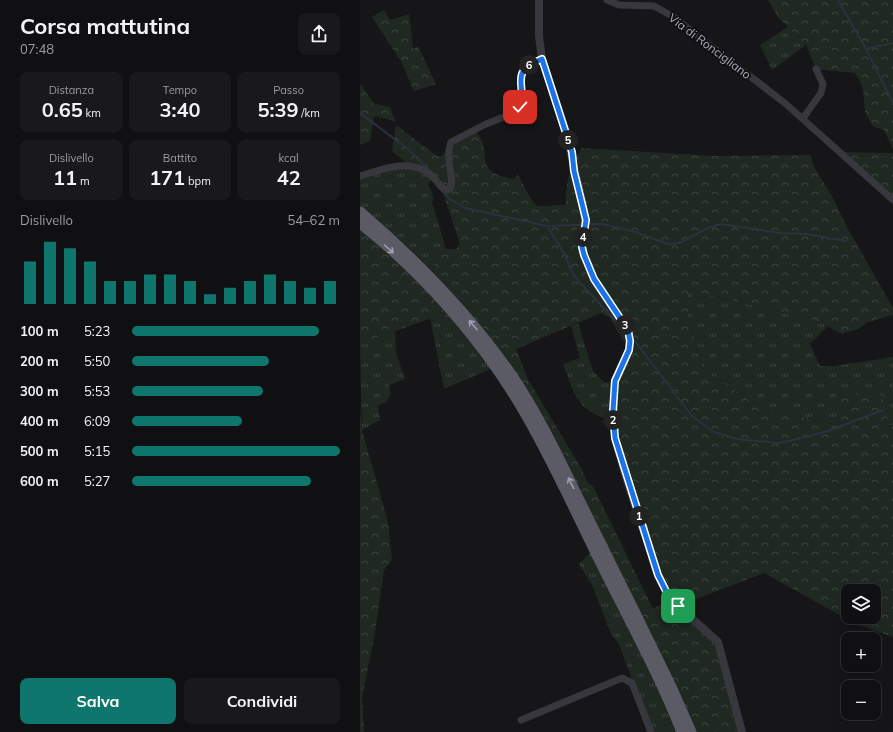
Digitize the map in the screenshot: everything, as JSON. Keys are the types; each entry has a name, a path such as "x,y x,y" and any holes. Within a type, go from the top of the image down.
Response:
{"highway":[{"path":"360,212 399,246 445,292 477,329 513,378 546,432 666,676 691,732"},
{"path":"360,223 412,270 442,301 476,342 517,399 581,522 651,664 682,732"}],"street":[{"path":"539,0 539,36 542,59 572,152 574,171 586,220 582,247 584,255 594,279 628,330 630,341 629,350 615,381 613,411 615,438 625,474 658,575 666,591 678,606 718,642 742,732"},
{"name":"Via di Roncigliano","path":"607,0 619,5 654,6 672,16 745,71 802,118 893,200"},
{"path":"360,176 397,165 409,165 423,170 434,177 441,187 446,190 450,189 453,183 448,161 448,149 450,142 486,124 516,112 521,103 520,84 523,71 531,64 542,59"},
{"path":"802,118 821,93 823,84 816,69"},
{"path":"521,720 622,678 632,683 651,732"}],"green space":[{"path":"768,0 893,0 893,149 884,130 874,127 865,112 862,87 855,73 816,69 806,45 778,17"},
{"path":"384,10 390,20 409,14 413,49 418,46 436,84 414,91 402,63 372,17"},
{"path":"788,27 806,45 772,70 760,45"},
{"path":"360,84 374,104 390,107 395,121 374,116 370,141 360,145"},
{"path":"396,125 437,156 442,156 451,142 474,130 480,138 487,166 491,171 499,176 513,179 518,175 529,196 537,206 566,205 569,175 582,148 713,156 811,155 813,165 833,198 847,227 893,308 893,315 868,322 858,329 842,334 818,321 688,290 688,318 704,371 763,408 837,425 840,394 882,395 889,426 893,425 893,637 857,624 881,624 881,584 841,584 841,616 764,573 678,606 718,642 742,732 691,732 545,432 428,275 446,249 456,249 460,244 441,187 434,177 409,165 392,151","holes":["601,313 610,318 629,350 615,381 615,438 666,591 671,598 653,609 593,486 587,482 582,470 528,379 516,349"]},
{"path":"840,152 893,153 893,200"},
{"path":"409,165 434,177 428,184 434,198 432,202 446,249 428,275 360,212 360,176"},
{"path":"360,223 451,311 360,344"},
{"path":"688,290 818,321 828,326 810,344 820,366 834,366 893,357 893,425 838,425 763,408 704,371 688,318"},
{"path":"451,311 495,367 444,389 430,317"},
{"path":"578,323 593,371 605,383 615,381 614,422 601,417 584,407 571,386 563,364 580,358 571,326"},
{"path":"395,331 396,353 405,379 389,385 391,394 386,402 378,405 380,420 362,430 360,344"},
{"path":"360,408 362,430 388,522 392,560 384,570 375,633 362,697 364,732 360,732"},
{"path":"594,549 682,732 651,732 619,644 611,634 593,587 579,564"}],"waterway":[{"path":"838,0 866,49 893,103"},
{"path":"866,49 893,43"},
{"path":"360,113 409,150 430,171"},
{"path":"437,186 450,199 465,208 547,226 579,225"},
{"path":"591,224 603,224 635,232 668,244 679,243 708,228 721,224 780,233 806,234 846,241"},
{"path":"547,226 564,253 574,276 621,327"},
{"path":"634,340 693,417 714,432 737,439 777,443 789,441 828,431 883,410"}],"route":[{"path":"520,107 520,77 523,71 531,64 542,59 572,152 574,171 586,220 582,247 584,255 594,279 628,330 630,341 629,350 615,381 613,411 615,438 625,474 658,575 666,591 678,606"}]}
